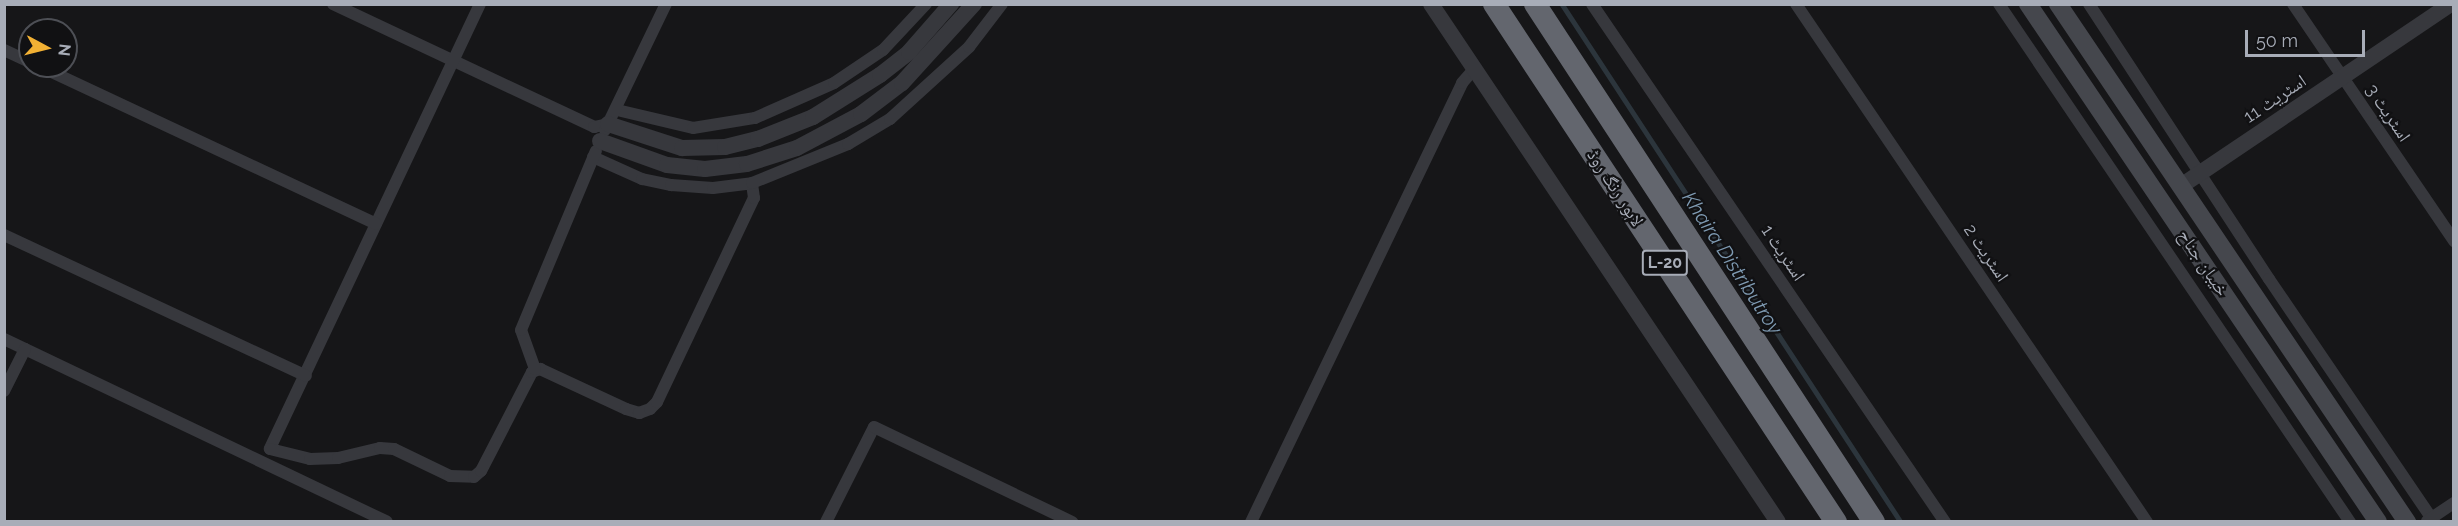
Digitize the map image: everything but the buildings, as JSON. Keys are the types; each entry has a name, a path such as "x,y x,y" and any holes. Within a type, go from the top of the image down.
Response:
{"highway":[{"name":"لاہور رنگ روڈ","path":"1494,4 1836,522"},
{"name":"لاہور رنگ روڈ","path":"1535,4 1874,522"}],"main road":[{"name":"خیبان جناح","path":"2028,4 2378,522"},
{"name":"خیبان جناح","path":"2058,4 2407,522"}],"street":[{"path":"333,4 603,132 667,165 705,169 747,164 797,147 861,114 926,62 974,4"},
{"path":"480,4 270,449 310,459 338,458 380,448 394,449 463,479 481,471 535,369"},
{"path":"666,4 603,132 521,330 535,369 626,409 639,413 650,410 657,402 754,198 752,183"},
{"path":"603,132 693,128 755,118 843,76 883,50 926,4"},
{"path":"603,132 682,148 725,147 758,139 813,117 873,80 909,52 951,4"},
{"path":"603,132 627,173 663,184 713,188 752,183 848,144 890,119 969,47 1002,4"},
{"path":"1431,4 1778,522"},
{"name":"اسٹریٹ 1","path":"1592,4 1945,522"},
{"name":"اسٹریٹ 2","path":"1796,4 2147,522"},
{"path":"1999,4 2350,522"},
{"path":"2089,4 2431,520 2454,503"},
{"name":"اسٹریٹ 3","path":"2293,4 2454,241"},
{"name":"اسٹریٹ 11","path":"2181,186 2451,4"},
{"path":"4,50 18,56"},
{"path":"1251,522 1462,83 1475,68"},
{"path":"65,78 376,224"},
{"path":"4,235 306,375"},
{"path":"4,339 387,522"},
{"path":"4,391 25,349"},
{"path":"826,522 874,427 1072,522"}],"waterway":[{"name":"Khaira Distributroy","path":"1562,4 1901,522"}]}
